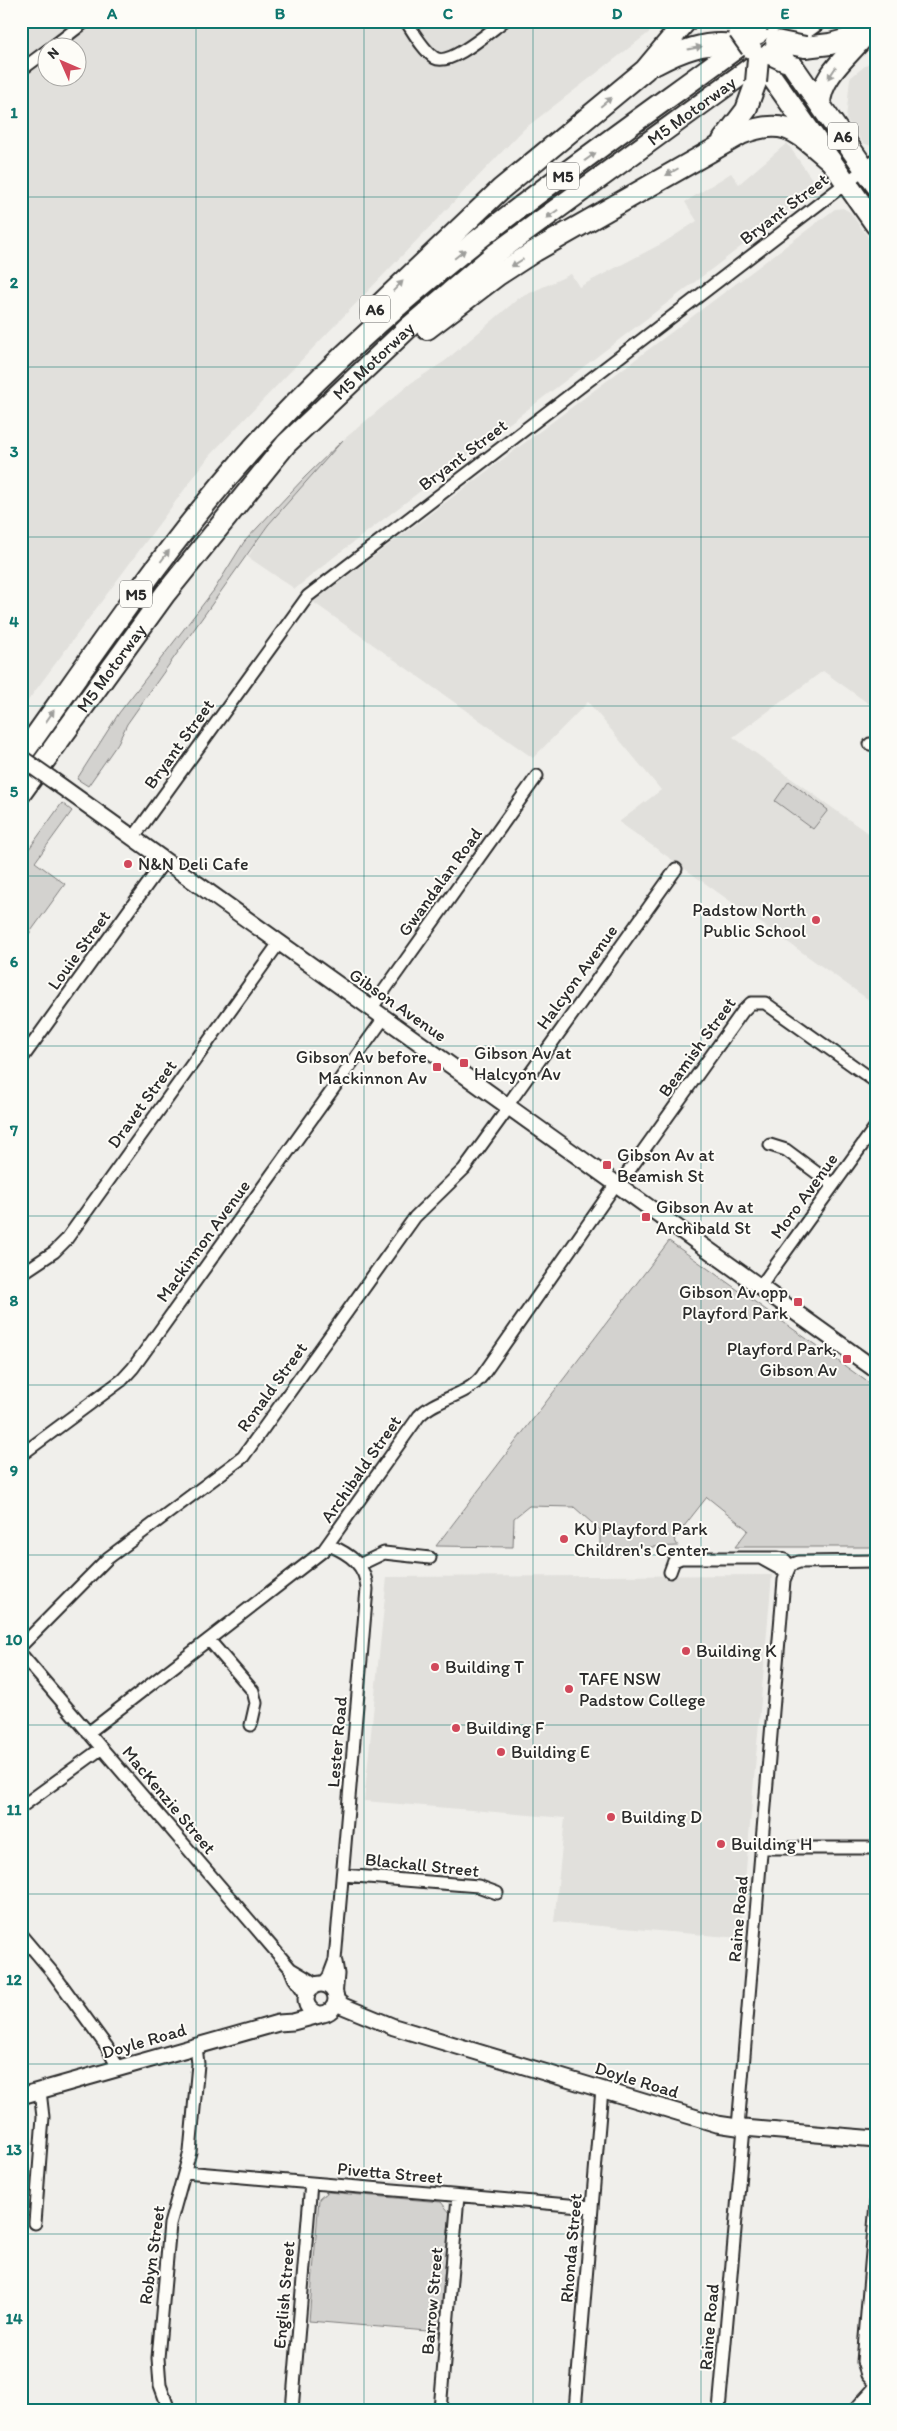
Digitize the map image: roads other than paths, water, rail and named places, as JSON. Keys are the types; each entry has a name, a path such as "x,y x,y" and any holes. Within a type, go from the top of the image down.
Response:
{"highway":[{"name":"A6","path":"261,439 290,399 404,280 501,189 645,70 686,21"},
{"name":"M5 Motorway","path":"21,793 165,594 286,444 409,328 494,254 815,21"},
{"name":"A6","path":"645,70 680,52 698,47 762,42 806,47 830,44 871,31"},
{"name":"A6","path":"820,104 822,92 834,70 871,31"},
{"name":"A6","path":"762,42 802,79 820,104 863,174 876,225"},
{"name":"A6","path":"762,42 831,161 863,174"},
{"name":"M5 Motorway","path":"21,757 175,542 261,439 343,356 422,285 482,236 762,42"},
{"path":"714,148 742,118 762,42"},
{"path":"762,42 863,174 876,208"},
{"name":"M5","path":"242,498 382,368 498,275 714,148 759,127 776,126 795,132 831,161"}],"main road":[{"name":"Gibson Avenue","path":"21,757 876,1370"},
{"path":"331,1988 331,2006 312,2011 313,1992 331,1988"},
{"name":"Doyle Road","path":"278,2023 301,2008 313,1992"},
{"name":"Doyle Road","path":"21,2096 278,2023 293,2022 331,2006 347,2008 370,2015 394,2027 717,2124 741,2128 876,2139"},
{"path":"857,2410 876,2389"}],"street":[{"path":"64,38 86,21"},
{"path":"406,21 430,54 440,60 445,60 458,54 504,21"},
{"path":"21,70 38,57"},
{"name":"Bryant Street","path":"133,838 308,596 863,174"},
{"name":"Gwandalan Road","path":"371,1009 537,776"},
{"name":"Louie Street","path":"21,1060 164,860"},
{"name":"Halcyon Avenue","path":"508,1106 676,869"},
{"name":"Dravet Street","path":"21,1274 54,1252 66,1240 279,943"},
{"name":"Beamish Street","path":"617,1185 743,1011 751,1003 765,1003 876,1082"},
{"name":"Mackinnon Avenue","path":"21,1455 122,1380 134,1368 384,1018"},
{"name":"Ronald Street","path":"21,1646 108,1558 243,1457 416,1217 464,1169 508,1106"},
{"name":"Moro Avenue","path":"760,1287 876,1126"},
{"path":"770,1145 786,1150 834,1185"},
{"name":"Archibald Street","path":"88,1732 329,1545 419,1416 430,1408 471,1387 482,1376 617,1185"},
{"path":"329,1545 346,1553 359,1565 384,1553 430,1558"},
{"path":"670,1572 674,1561 681,1558 785,1560 790,1566 799,1562 876,1561"},
{"name":"Lester Road","path":"313,1992 329,1976 335,1960 367,1596 366,1578 359,1565"},
{"name":"Raine Road","path":"719,2410 784,1580 790,1566"},
{"path":"209,1640 254,1691 256,1703 251,1725"},
{"name":"MacKenzie Street","path":"21,1654 290,1968 313,1992"},
{"path":"21,1807 102,1748"},
{"path":"762,1848 876,1848"},
{"name":"Blackall Street","path":"343,1875 478,1886 497,1894"},
{"path":"21,1935 53,1973 107,2048 118,2068"},
{"name":"Lester Road","path":"331,2006 338,1974 335,1960"},
{"name":"Robyn Street","path":"169,2410 158,2377 158,2358 170,2224 190,2152 198,2064 196,2046"},
{"name":"Rhonda Street","path":"575,2410 602,2089"},
{"path":"35,2223 43,2117 40,2091"},
{"name":"Pivetta Street","path":"186,2172 592,2207"},
{"name":"English Street","path":"292,2410 311,2184"},
{"name":"Barrow Street","path":"440,2410 458,2196"},
{"path":"876,2203 864,2355 864,2371 876,2385"},
{"path":"864,2355 876,2370"}],"place":[{"name":"N&N Deli Cafe","path":"128,864"},
{"name":"Padstow North Public School","path":"816,920"},
{"name":"Gibson Av at Halcyon Av","path":"464,1063"},
{"name":"Gibson Av before Mackinnon Av","path":"437,1067"},
{"name":"Gibson Av at Beamish St","path":"607,1165"},
{"name":"Gibson Av at Archibald St","path":"646,1217"},
{"name":"Gibson Av opp Playford Park","path":"798,1302"},
{"name":"Playford Park, Gibson Av","path":"847,1359"},
{"name":"KU Playford Park Children's Center","path":"564,1539"},
{"name":"Building K","path":"686,1651"},
{"name":"Building T","path":"435,1667"},
{"name":"TAFE NSW Padstow College","path":"569,1689"},
{"name":"Building F","path":"456,1728"},
{"name":"Building E","path":"501,1752"},
{"name":"Building D","path":"611,1817"},
{"name":"Building H","path":"721,1844"}]}
